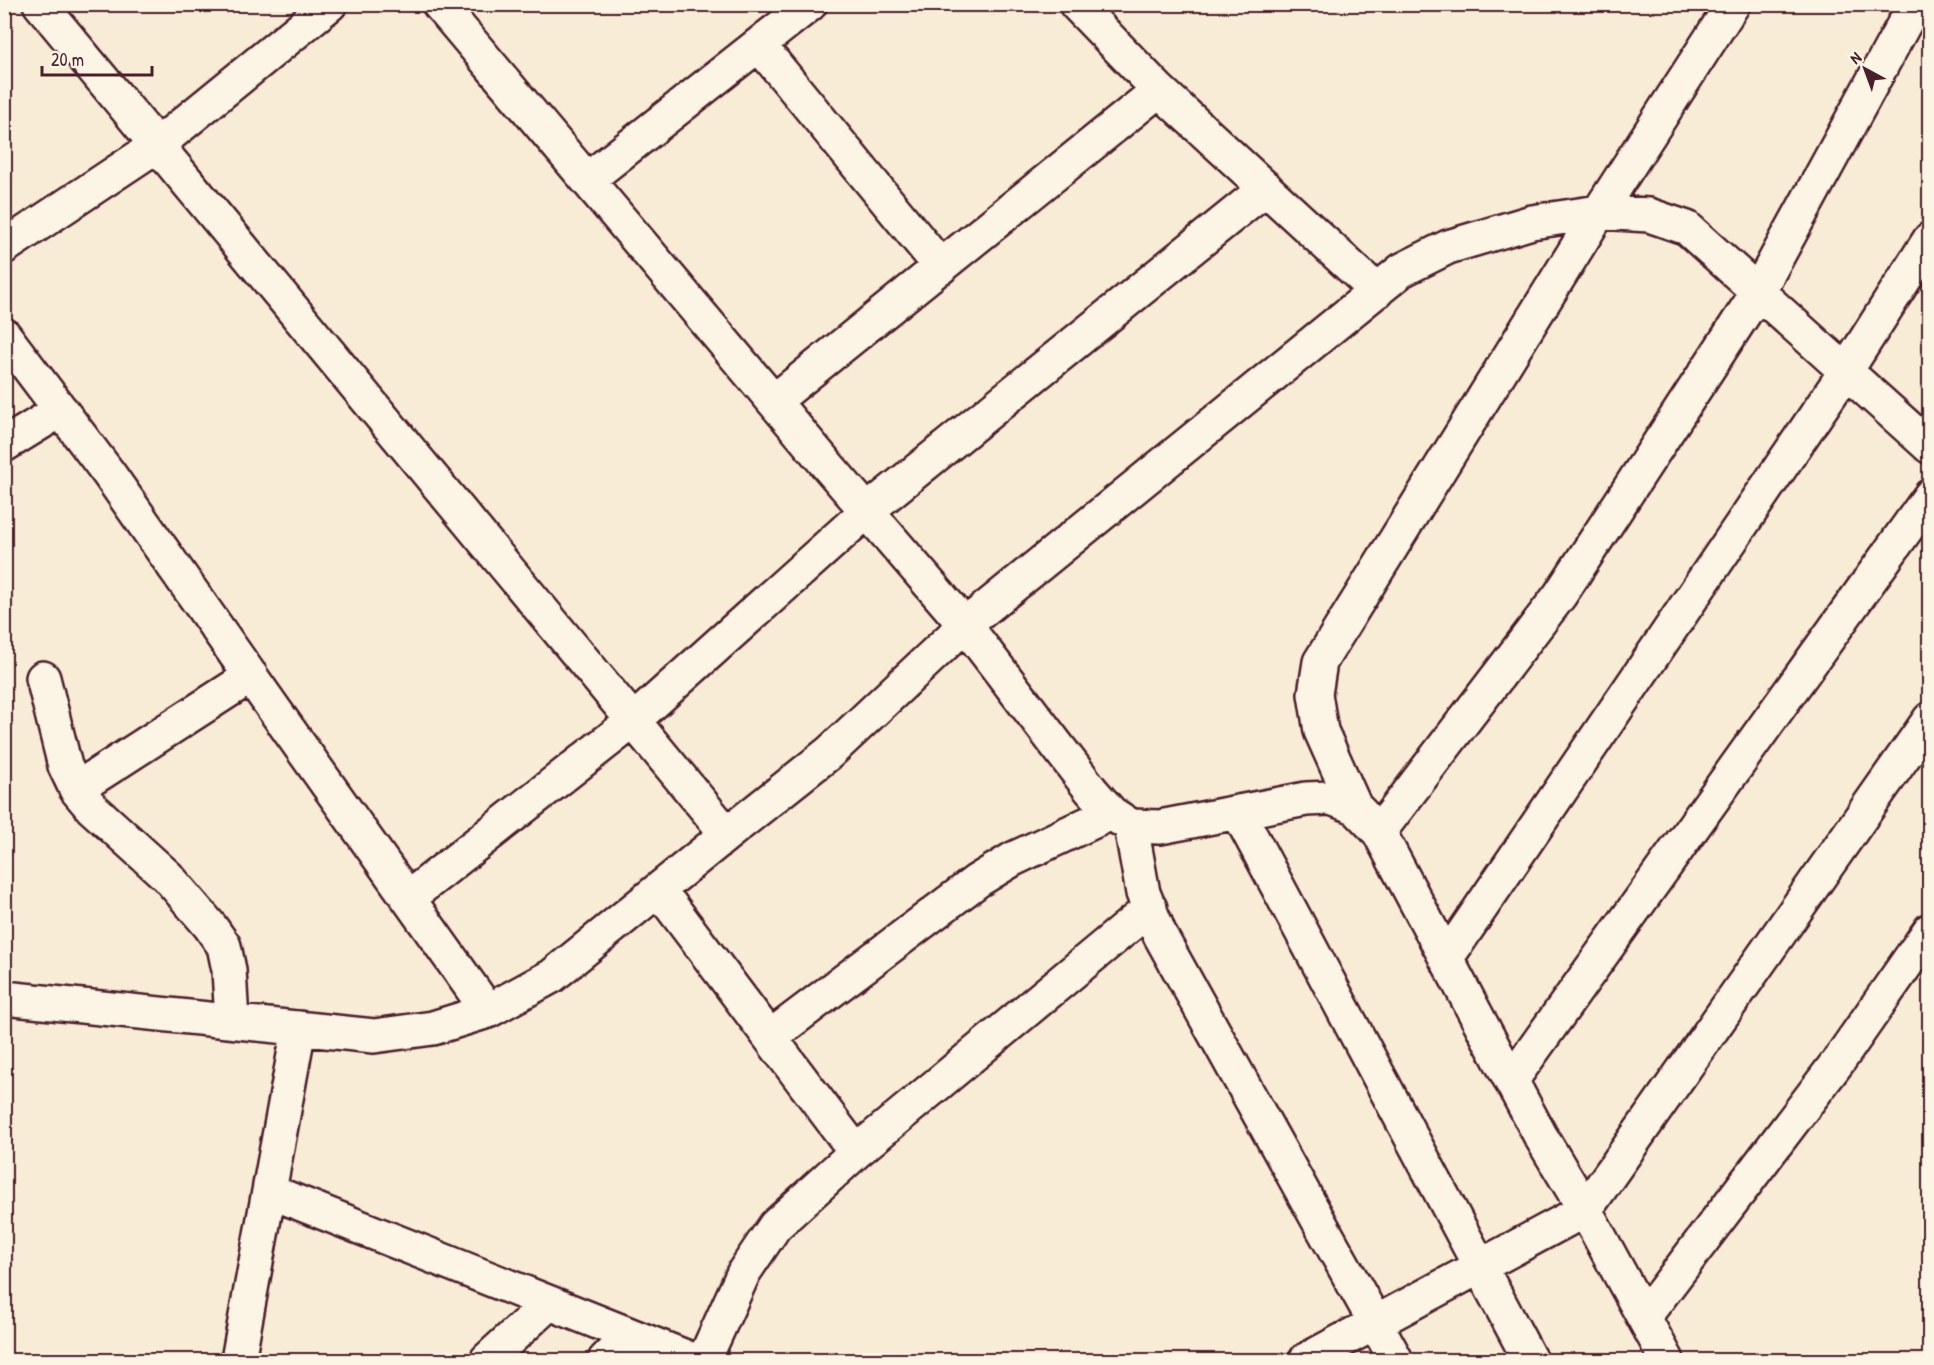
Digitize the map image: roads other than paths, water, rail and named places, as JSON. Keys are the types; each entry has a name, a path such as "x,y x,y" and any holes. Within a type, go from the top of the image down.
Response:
{"street":[{"path":"40,4 727,834"},
{"path":"4,247 156,146 330,4"},
{"path":"439,4 965,625 1091,789 1121,820 1143,893 1160,935 1396,1360"},
{"path":"587,180 810,4"},
{"path":"1076,4 1159,90 1377,291"},
{"path":"1667,1360 1585,1210 1540,1135 1378,832 1355,807 1321,731 1315,694 1320,662 1599,212 1733,4"},
{"path":"1378,832 1560,595 1758,292 1915,4"},
{"path":"759,45 941,267"},
{"path":"774,401 1159,90"},
{"path":"408,898 633,721 867,512 1266,188"},
{"path":"4,998 374,1036 433,1028 488,1011 552,976 829,753 965,625 1402,270 1448,247 1532,222 1599,212 1649,215 1687,228 1929,447"},
{"path":"1446,959 1846,371 1929,239"},
{"path":"4,335 109,474 488,1011"},
{"path":"4,445 61,410"},
{"path":"1511,1081 1929,496"},
{"path":"76,789 251,676"},
{"path":"43,678 65,766 76,789 92,808 168,877 224,946 229,970 232,1022"},
{"path":"1306,1360 1585,1210 1929,719"},
{"path":"770,1037 977,881 1012,859 1121,820 1160,827 1306,800 1331,798 1355,807"},
{"path":"1238,812 1530,1360"},
{"path":"659,890 856,1152"},
{"path":"704,1360 744,1272 775,1226 856,1152 1150,908"},
{"path":"1644,1317 1840,1059 1929,930"},
{"path":"238,1360 299,1028"},
{"path":"269,1191 693,1360"},
{"path":"488,1360 549,1303"},
{"path":"605,1360 630,1335"}]}
